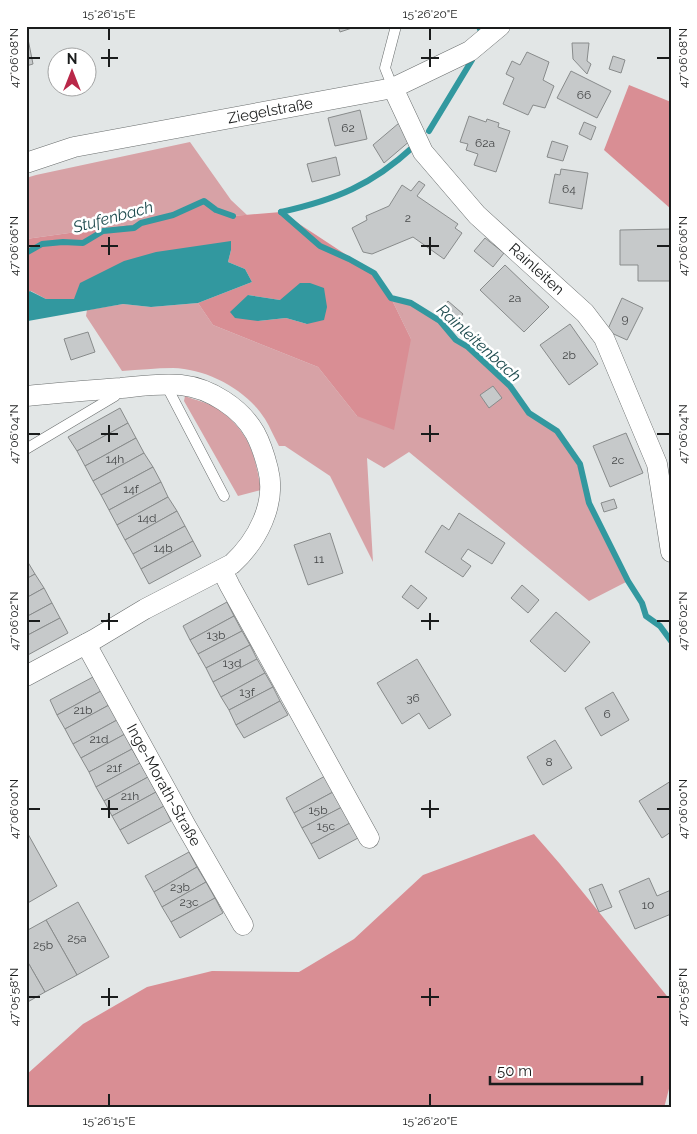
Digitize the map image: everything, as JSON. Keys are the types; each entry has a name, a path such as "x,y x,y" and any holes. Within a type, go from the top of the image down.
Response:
{"street":[{"name":"Ziegelstraße","path":"26,163 74,147 392,88 470,51 500,26"},
{"name":"Rainleiten","path":"392,88 423,152 477,215 585,313 604,338 664,466 671,552"},
{"path":"26,396 166,385 196,388 215,395 229,404 256,433 269,474 270,488 264,518 259,531 239,557 222,570 145,609 86,644 26,676"},
{"path":"222,570 369,838"},
{"name":"Inge-Morath-Straße","path":"86,644 243,925"}],"lane":[{"path":"392,88 385,68 396,26"},
{"path":"166,385 224,496"},
{"path":"26,449 115,396 121,388"}],"shaded area":[{"path":"629,85 671,102 671,209 604,150"},
{"path":"190,142 231,200 247,215 233,216 204,201 141,223 26,239 26,178"},
{"path":"204,201 233,216 281,212 374,273 391,298 411,339 394,430 357,416 318,367 213,325 198,303 252,282 245,269 228,262 231,250 74,299 46,299 31,291 26,294 26,239 141,223","holes":["248,295 280,300 307,324 286,318 258,321"]},
{"path":"391,298 411,303 440,321 456,340 468,347 510,386 529,413 557,431 580,464 589,503 628,581 589,601 409,452 384,468 367,458 373,562 330,476 285,446 279,446 257,408 237,390 212,377 186,369 167,368 122,371 86,316 87,310 123,304 151,307 198,303 213,325 318,367 357,416 411,339"},
{"path":"185,396 218,409 237,426 244,435 253,454 261,490 238,496 184,401"},
{"path":"534,834 671,1001 671,1081 664,1108 26,1108 26,1075 83,1024 147,987 212,971 299,972 354,939 423,875"}],"water":[{"path":"231,241 228,262 245,269 252,282 198,303 151,307 123,304 28,321 26,317 26,294 30,291 46,299 74,299 80,283 124,261 156,252"},
{"path":"300,283 310,283 324,288 327,307 324,320 307,324 286,318 258,321 235,318 230,312 248,295 280,300"}],"building":[{"path":"338,26 358,26 340,32"},
{"path":"26,29 33,64 26,66"},
{"path":"572,43 589,43 587,61 591,64 587,74 573,59"},
{"path":"527,52 549,62 543,80 554,86 545,108 533,105 528,115 503,104 514,78 506,74 512,61 520,65"},
{"path":"613,56 625,60 621,73 609,69"},
{"path":"571,71 611,91 597,118 557,98"},
{"path":"360,110 367,139 335,146 328,118"},
{"path":"469,116 486,122 487,119 499,123 498,127 510,131 496,172 474,165 478,154 466,150 468,144 460,142"},
{"path":"584,122 596,127 591,140 579,134"},
{"path":"399,123 411,140 384,163 373,145"},
{"path":"552,141 568,146 563,161 547,157"},
{"path":"336,157 340,175 312,182 307,164"},
{"path":"561,169 588,173 582,209 549,203 555,174 560,175"},
{"path":"419,181 425,185 417,196 458,224 455,228 462,233 444,259 413,237 372,254 363,252 352,228 367,220 366,216 389,206 402,185 411,191"},
{"path":"671,229 671,281 638,281 638,265 620,265 620,230"},
{"path":"485,238 504,253 493,267 474,251"},
{"path":"505,265 549,307 524,332 480,290"},
{"path":"622,298 643,308 627,340 607,331"},
{"path":"448,301 463,314 454,325 439,312"},
{"path":"570,324 598,364 569,385 540,345"},
{"path":"88,332 95,352 71,360 64,339"},
{"path":"493,386 502,398 489,408 480,395"},
{"path":"120,408 128,423 77,451 68,437"},
{"path":"128,423 136,438 85,466 77,451"},
{"path":"626,433 643,473 610,487 593,446"},
{"path":"136,438 144,453 93,481 85,466"},
{"path":"144,453 153,467 101,495 93,481"},
{"path":"153,467 161,482 109,510 101,495"},
{"path":"161,482 168,497 117,525 109,510"},
{"path":"168,497 177,511 125,540 117,525"},
{"path":"614,499 617,508 604,512 601,503"},
{"path":"177,511 185,526 133,554 125,540"},
{"path":"459,513 505,543 492,564 468,549 461,559 471,566 463,577 425,552 442,525 449,530"},
{"path":"185,526 193,541 141,569 133,554"},
{"path":"330,533 343,573 308,585 294,545"},
{"path":"193,541 201,556 149,584 141,569"},
{"path":"26,559 35,574 26,579"},
{"path":"35,574 44,588 26,598 26,579"},
{"path":"411,585 427,598 418,609 402,597"},
{"path":"522,585 539,600 528,613 511,598"},
{"path":"44,588 52,603 26,617 26,598"},
{"path":"227,602 234,616 190,640 183,626"},
{"path":"52,603 60,618 26,636 26,617"},
{"path":"556,612 590,642 565,672 530,641"},
{"path":"234,616 242,631 198,654 190,640"},
{"path":"60,618 68,633 26,656 26,636"},
{"path":"242,631 250,645 206,668 198,654"},
{"path":"250,645 257,659 213,682 206,668"},
{"path":"257,659 265,673 221,697 213,682"},
{"path":"417,659 451,715 429,729 419,713 402,724 377,683"},
{"path":"265,673 273,687 229,710 221,697"},
{"path":"93,677 101,691 57,715 50,700"},
{"path":"273,687 280,701 236,725 229,710"},
{"path":"101,691 109,705 65,729 57,715"},
{"path":"613,692 629,720 601,736 585,708"},
{"path":"280,701 288,715 244,738 236,725"},
{"path":"109,705 117,720 73,744 65,729"},
{"path":"117,720 125,734 81,758 73,744"},
{"path":"125,734 132,749 89,772 81,758"},
{"path":"555,740 572,768 543,785 527,757"},
{"path":"132,749 140,763 96,787 89,772"},
{"path":"140,763 148,777 104,801 96,787"},
{"path":"325,776 333,792 294,813 286,798"},
{"path":"148,777 156,792 112,816 104,801"},
{"path":"671,781 671,832 662,838 639,801"},
{"path":"156,792 164,806 120,830 112,816"},
{"path":"333,792 342,807 302,828 294,813"},
{"path":"164,806 171,821 128,844 120,830"},
{"path":"342,807 350,823 311,844 302,828"},
{"path":"350,823 358,838 319,859 311,844"},
{"path":"28,834 57,886 26,904 26,835"},
{"path":"189,852 197,867 154,892 145,876"},
{"path":"197,867 206,882 162,907 154,892"},
{"path":"649,878 657,896 671,890 671,914 635,929 619,891"},
{"path":"206,882 215,898 171,922 162,907"},
{"path":"602,884 612,907 599,912 589,889"},
{"path":"215,898 223,913 180,938 171,922"},
{"path":"78,902 109,957 77,975 46,920"},
{"path":"46,920 77,975 45,992 26,959 26,931"},
{"path":"26,959 45,992 26,1003"}],"waterway":[{"name":"Stufenbach","path":"429,131 472,60"},
{"name":"Stufenbach","path":"281,212 319,202 352,189 383,172 413,147"},
{"name":"Stufenbach","path":"26,253 42,244 83,243 103,231 134,228 141,223 173,215 204,201 216,210 233,216"},
{"name":"Rainleitenbach","path":"281,212 320,246 374,273 391,298 411,303 440,321 456,340 468,347 510,386 529,413 557,431 580,464 589,503 628,581 642,603 646,616 660,626 671,641"}]}
